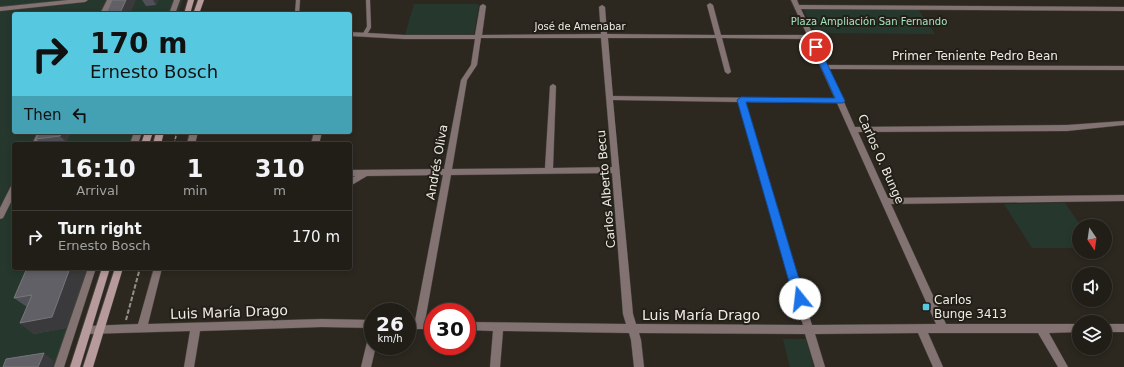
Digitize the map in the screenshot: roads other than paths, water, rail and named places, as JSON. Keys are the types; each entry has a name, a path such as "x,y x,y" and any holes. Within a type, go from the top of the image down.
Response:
{"main road":[{"path":"188,12 191,0"},
{"path":"197,12 201,0"},
{"path":"75,367 105,270"},
{"path":"88,367 118,270"}],"street":[{"path":"0,9 85,0"},
{"path":"104,12 110,0"},
{"path":"173,12 177,0"},
{"name":"Carlos O. Bunge","path":"794,0 943,329"},
{"path":"858,0 862,7"},
{"path":"938,0 944,7"},
{"path":"710,5 728,72"},
{"name":"Andrés Oliva","path":"419,325 464,80 474,65 483,6"},
{"name":"Carlos Alberto Becu","path":"602,7 628,314 636,340 638,367"},
{"path":"797,7 1124,9"},
{"name":"José de Amenabar","path":"352,35 365,34 404,37 811,37"},
{"name":"Primer Teniente Pedro Bean","path":"825,67 1124,68"},
{"path":"549,171 553,86"},
{"path":"610,98 841,101"},
{"path":"741,100 820,367"},
{"path":"854,130 1067,128 1124,123"},
{"path":"352,173 616,170"},
{"path":"352,182 366,173"},
{"path":"0,216 12,192"},
{"path":"884,201 1124,198"},
{"path":"59,367 91,270"},
{"path":"142,328 157,270"},
{"name":"Luis María Drago","path":"87,330 322,323 364,324"},
{"path":"419,325 424,325"},
{"path":"189,367 196,326"},
{"name":"Luis María Drago","path":"476,326 809,330 1072,328"},
{"path":"495,367 498,327"},
{"path":"1041,328 1063,367"},
{"path":"1112,328 1124,328"},
{"path":"921,329 938,367"},
{"path":"366,367 369,355"}],"lane":[{"path":"296,12 298,0"},
{"path":"365,34 369,27 368,0"}],"place":[{"name":"Carlos Bunge 3413","path":"926,307"}],"park label":[{"name":"Plaza Ampliación San Fernando","path":"869,21"}]}
